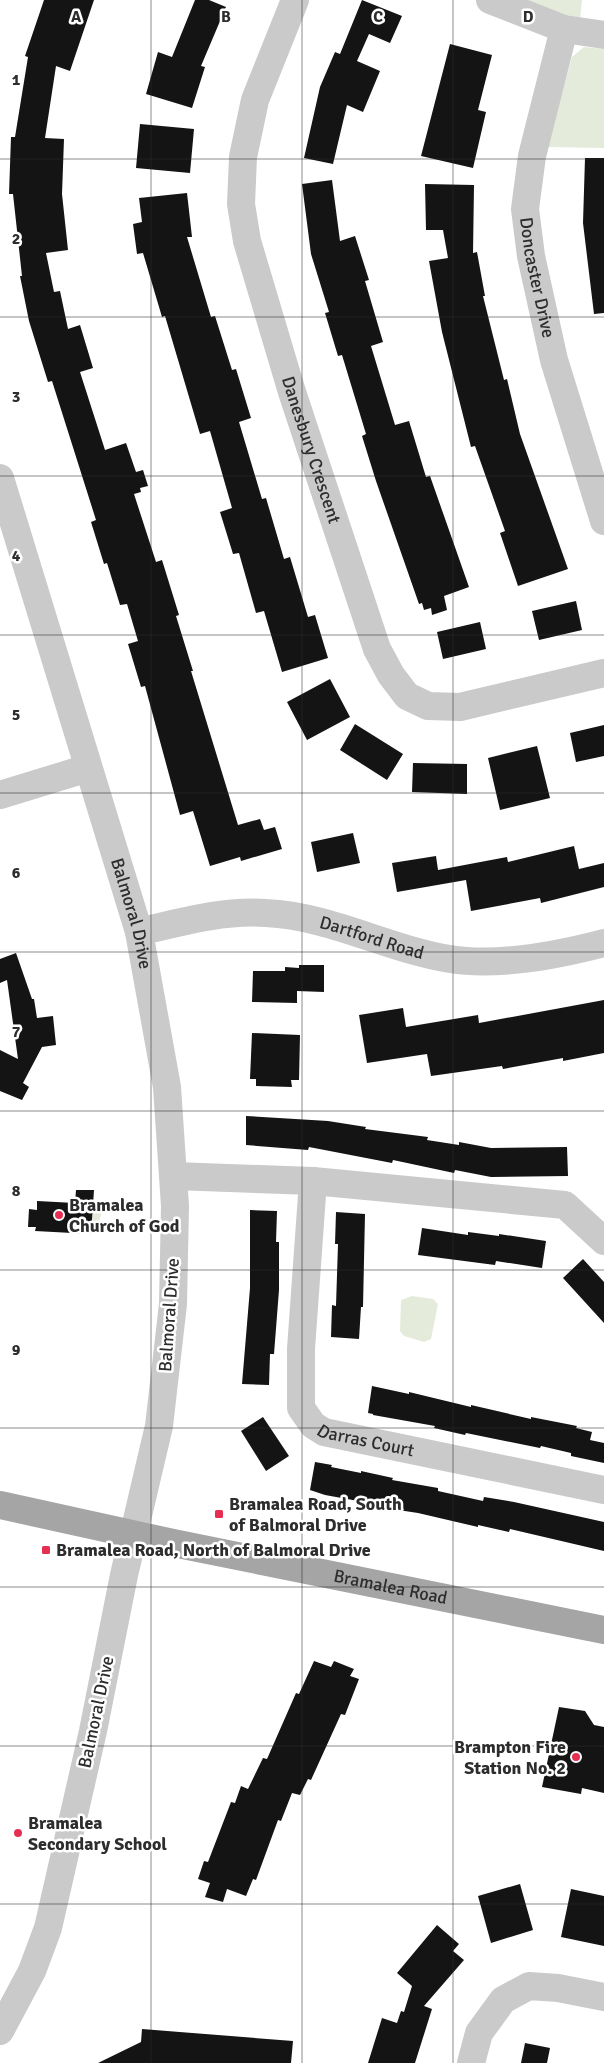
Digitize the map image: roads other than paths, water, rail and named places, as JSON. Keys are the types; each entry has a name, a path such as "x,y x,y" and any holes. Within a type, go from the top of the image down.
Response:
{"main road":[{"name":"Bramalea Road","path":"0,1505 133,1535 604,1630"}],"street":[{"name":"Danesbury Crescent","path":"295,0 255,100 243,157 241,204 246,241 377,649 391,675 407,696 428,706 460,707 604,672"},
{"path":"490,0 564,29 604,35"},
{"name":"Doncaster Drive","path":"564,29 532,156 525,209 531,256 554,360 604,521"},
{"name":"Balmoral Drive","path":"0,478 139,932 168,1086 174,1176 173,1304 159,1426 133,1535 89,1749 48,1928 32,1971 0,2032"},
{"path":"0,795 88,768"},
{"name":"Dartford Road","path":"139,932 229,913 267,912 310,919 451,960 507,961 568,953 604,943"},
{"path":"174,1176 313,1181 565,1205 604,1241"},
{"name":"Darras Court","path":"313,1181 301,1349 301,1408 313,1425 324,1432 604,1490"},
{"path":"471,2063 479,2033 503,2000 529,1986 558,1988 604,1997"}],"place":[{"name":"Bramalea Church of God","path":"59,1215"},
{"name":"Bramalea Road, South of Balmoral Drive","path":"219,1514"},
{"name":"Bramalea Road, North of Balmoral Drive","path":"46,1550"},
{"name":"Brampton Fire Station No. 2","path":"576,1757"},
{"name":"Bramalea Secondary School","path":"18,1833"}]}
